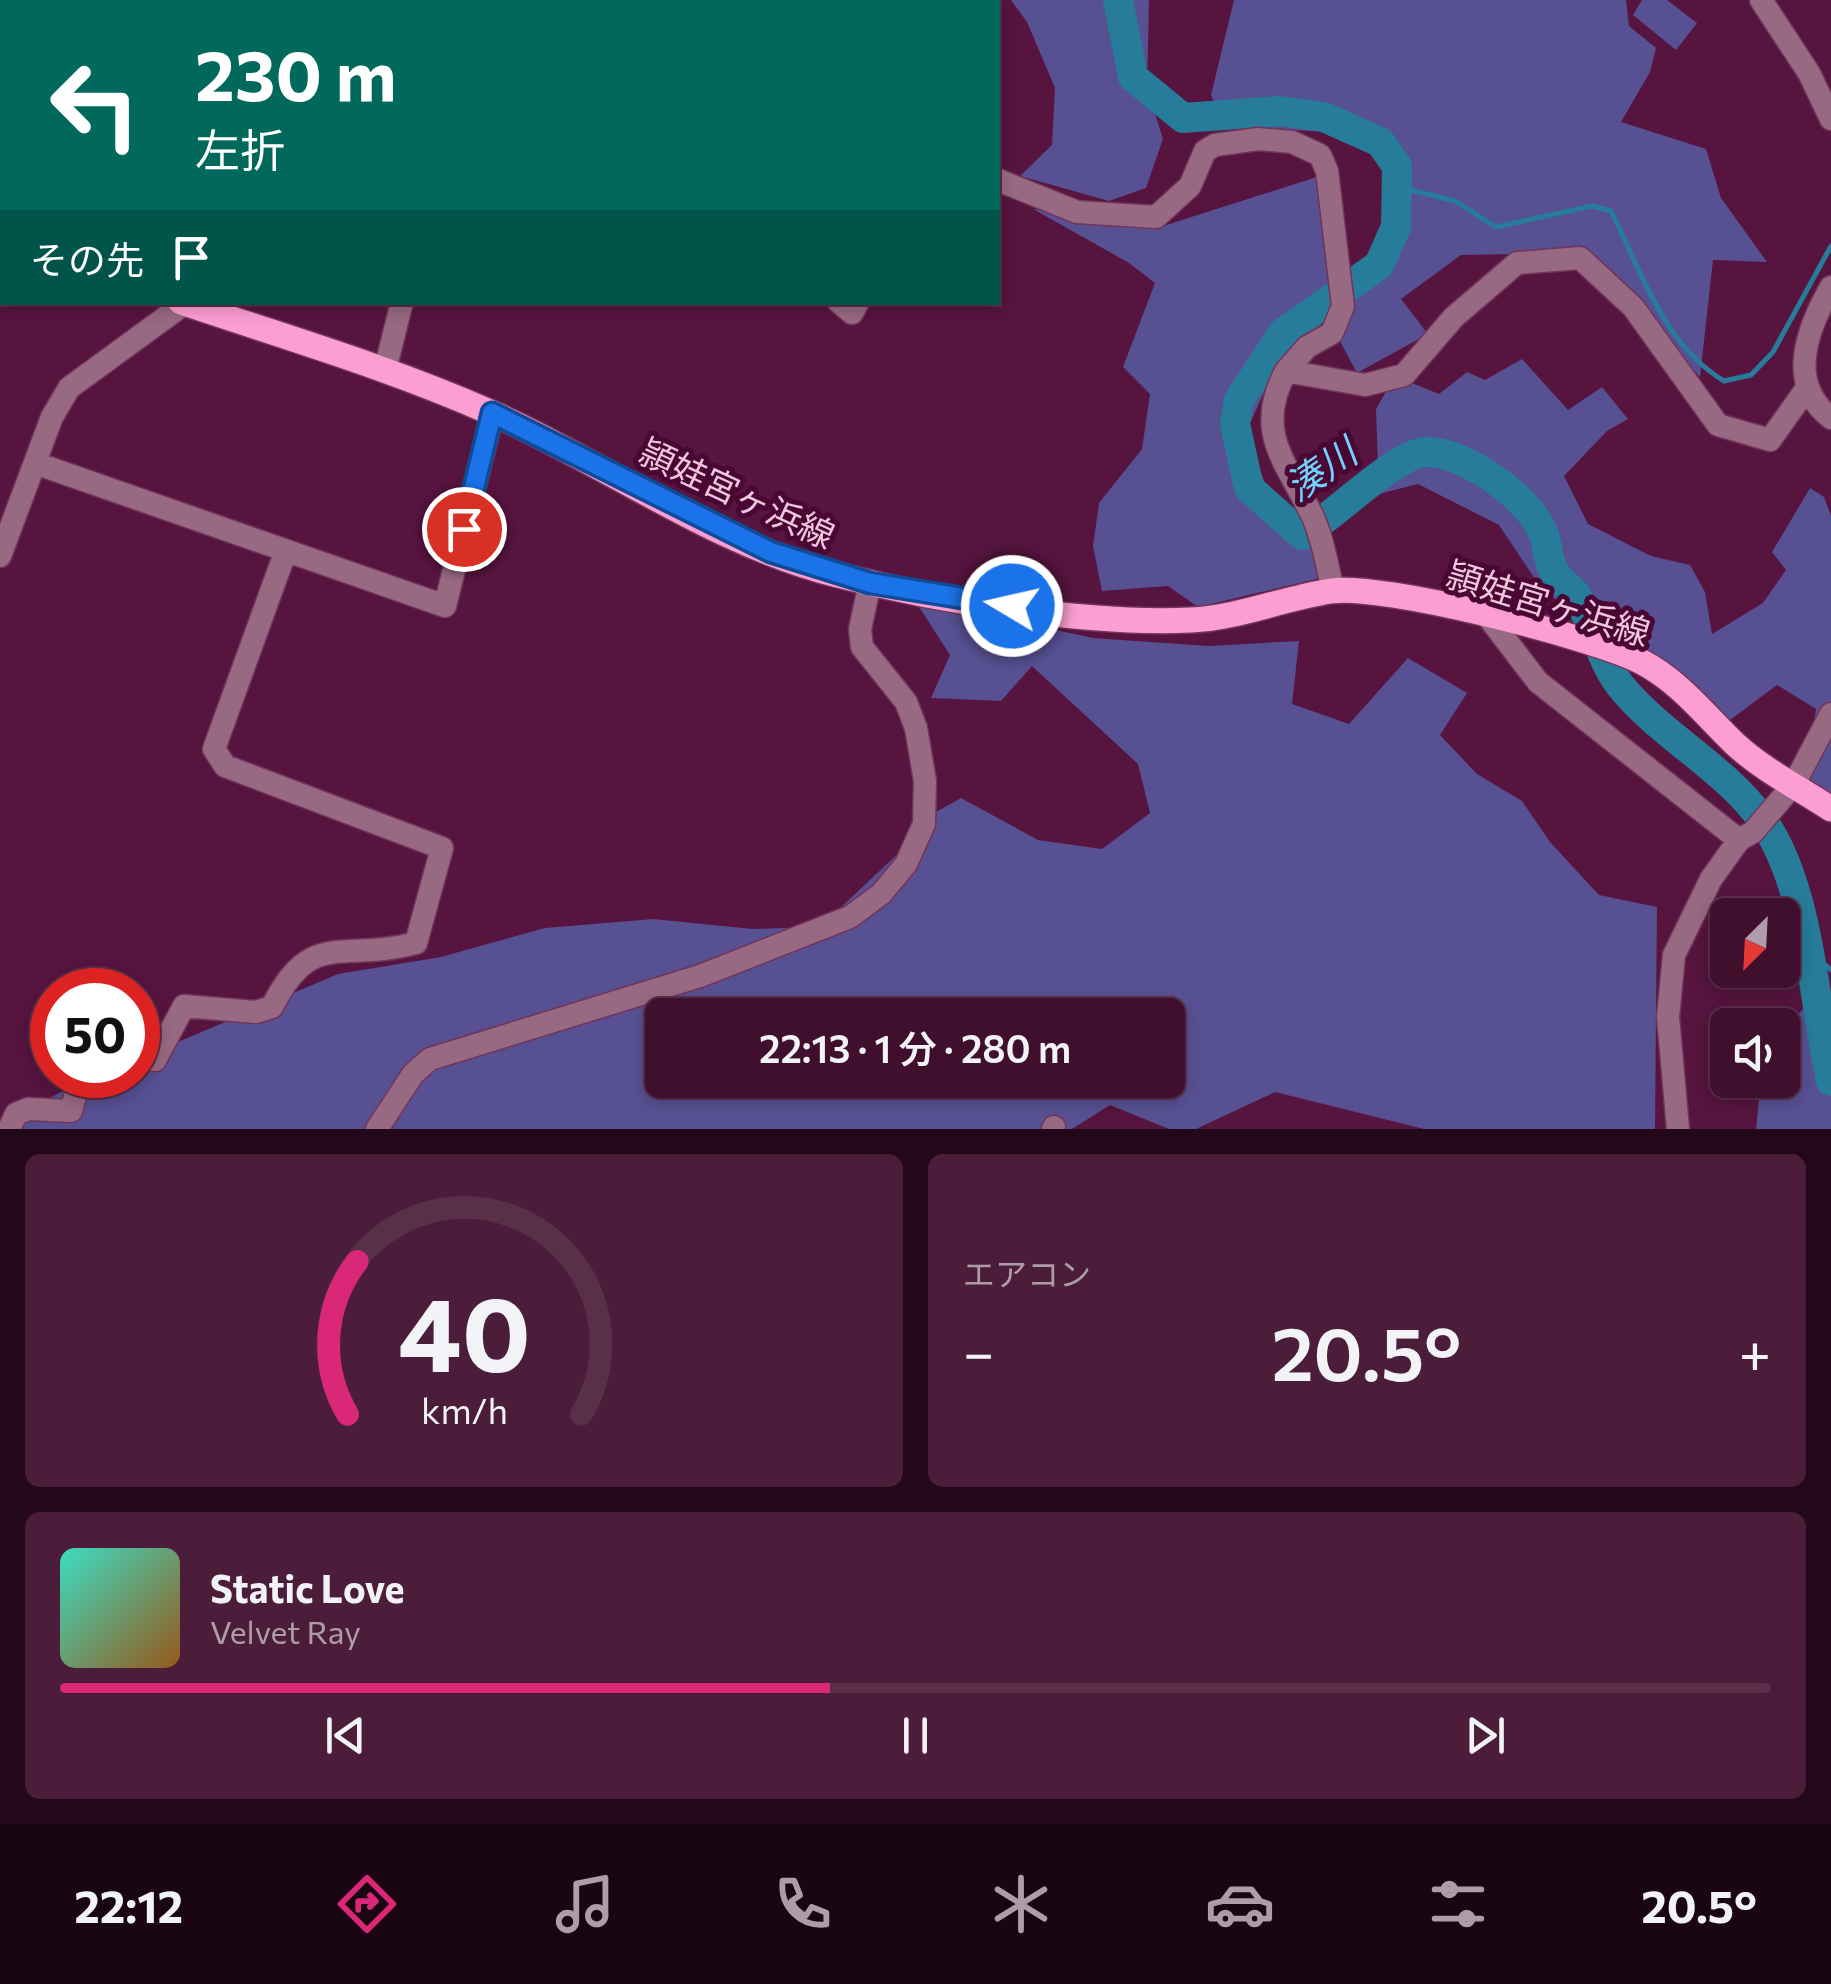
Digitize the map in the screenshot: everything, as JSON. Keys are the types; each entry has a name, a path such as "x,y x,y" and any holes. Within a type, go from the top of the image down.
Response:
{"main road":[{"name":"頴娃宮ヶ浜線","path":"188,305 385,370 492,413 771,552 870,583 1108,618 1194,620 1333,590 1411,598 1567,637 1640,661 1671,680 1766,768 1831,808"}],"street":[{"path":"1761,0 1809,73 1831,119"},
{"path":"1000,181 1077,212 1156,217 1190,186 1205,151 1215,144 1258,139 1309,147 1320,155 1327,171 1342,306 1332,333 1307,347 1286,372 1275,391 1272,417 1290,482 1311,514 1320,538 1333,590"},
{"path":"1286,372 1365,385 1404,376 1454,317 1516,263 1545,264 1580,258 1633,307 1718,426 1770,440 1807,388"},
{"path":"1831,287 1808,336 1803,358 1807,388 1831,418"},
{"path":"0,556 52,416 69,388 179,305"},
{"path":"385,370 401,305"},
{"path":"35,463 445,606 492,413"},
{"path":"160,1051 184,1006 256,1012 272,1007 288,975 305,958 390,950 416,943 430,898 442,848 225,766 214,750 286,553"},
{"path":"376,1129 413,1074 430,1059 700,976 850,918 881,894 906,864 924,824 925,781 916,728 906,702 862,647 860,629 870,583"},
{"path":"1489,618 1538,682 1561,702 1746,836"},
{"path":"1678,1129 1668,1017 1674,955 1712,879 1794,784 1831,714"},
{"path":"8,1129 16,1114 28,1109 71,1111 74,1098"}],"shaded area":[{"path":"1011,0 1149,0 1147,88 1163,139 1146,188 1109,201 1020,176 1052,145 1055,88 1027,22"},
{"path":"1234,0 1626,0 1629,26 1656,48 1650,72 1621,122 1706,149 1721,198 1767,262 1713,260 1700,377 1597,267 1514,254 1461,255 1401,299 1428,334 1357,373 1335,332 1381,224 1396,168 1332,132 1225,127 1211,95"},
{"path":"1642,0 1667,0 1697,23 1676,50 1633,15"},
{"path":"1320,176 1333,258 1322,308 1276,366 1247,430 1265,484 1311,524 1337,574 1198,607 1168,586 1102,591 1093,546 1099,503 1142,449 1150,394 1123,367 1155,283 1129,263 1033,209 1160,227"},
{"path":"1522,359 1568,410 1602,387 1628,419 1607,431 1564,476 1588,524 1651,556 1690,565 1705,592 1712,634 1763,603 1786,570 1772,552 1810,488 1824,497 1831,516 1831,798 1805,781 1816,709 1777,685 1730,720 1629,636 1566,609 1537,582 1499,525 1418,484 1379,494 1376,409 1395,376 1439,394 1467,372 1485,380"},
{"path":"914,599 1093,638 1208,646 1299,641 1292,704 1349,724 1408,658 1467,693 1440,735 1477,774 1522,801 1550,842 1599,895 1657,907 1655,1129 1424,1129 1275,1092 1196,1129 1169,1129 1110,1105 1072,1129 8,1129 50,1098 160,1098 160,1050 338,974 441,957 545,928 653,919 753,929 820,927 905,847 927,817 961,798 1038,840 1102,849 1150,813 1138,764 1032,666 1001,701 931,698 950,655"},
{"path":"1827,984 1831,994 1831,1129 1756,1129 1759,1098 1800,1098 1800,1012"}],"waterway":[{"name":"湊川","path":"1118,0 1133,77 1183,118 1280,111 1324,117 1380,142 1397,166 1396,227 1379,265 1283,333 1239,400 1235,424 1249,488 1302,535 1382,474 1426,452 1475,467 1523,503 1542,530 1552,568 1576,595 1619,684 1657,723 1742,795 1774,839 1804,926 1831,1081"},
{"path":"1399,187 1455,201 1496,227 1592,206 1611,211 1670,327 1685,348 1724,381 1751,375 1773,352 1831,246"},
{"path":"1805,947 1831,970"}],"route":[{"path":"464,529 492,413 771,552 828,573 892,588 1012,606"}]}
